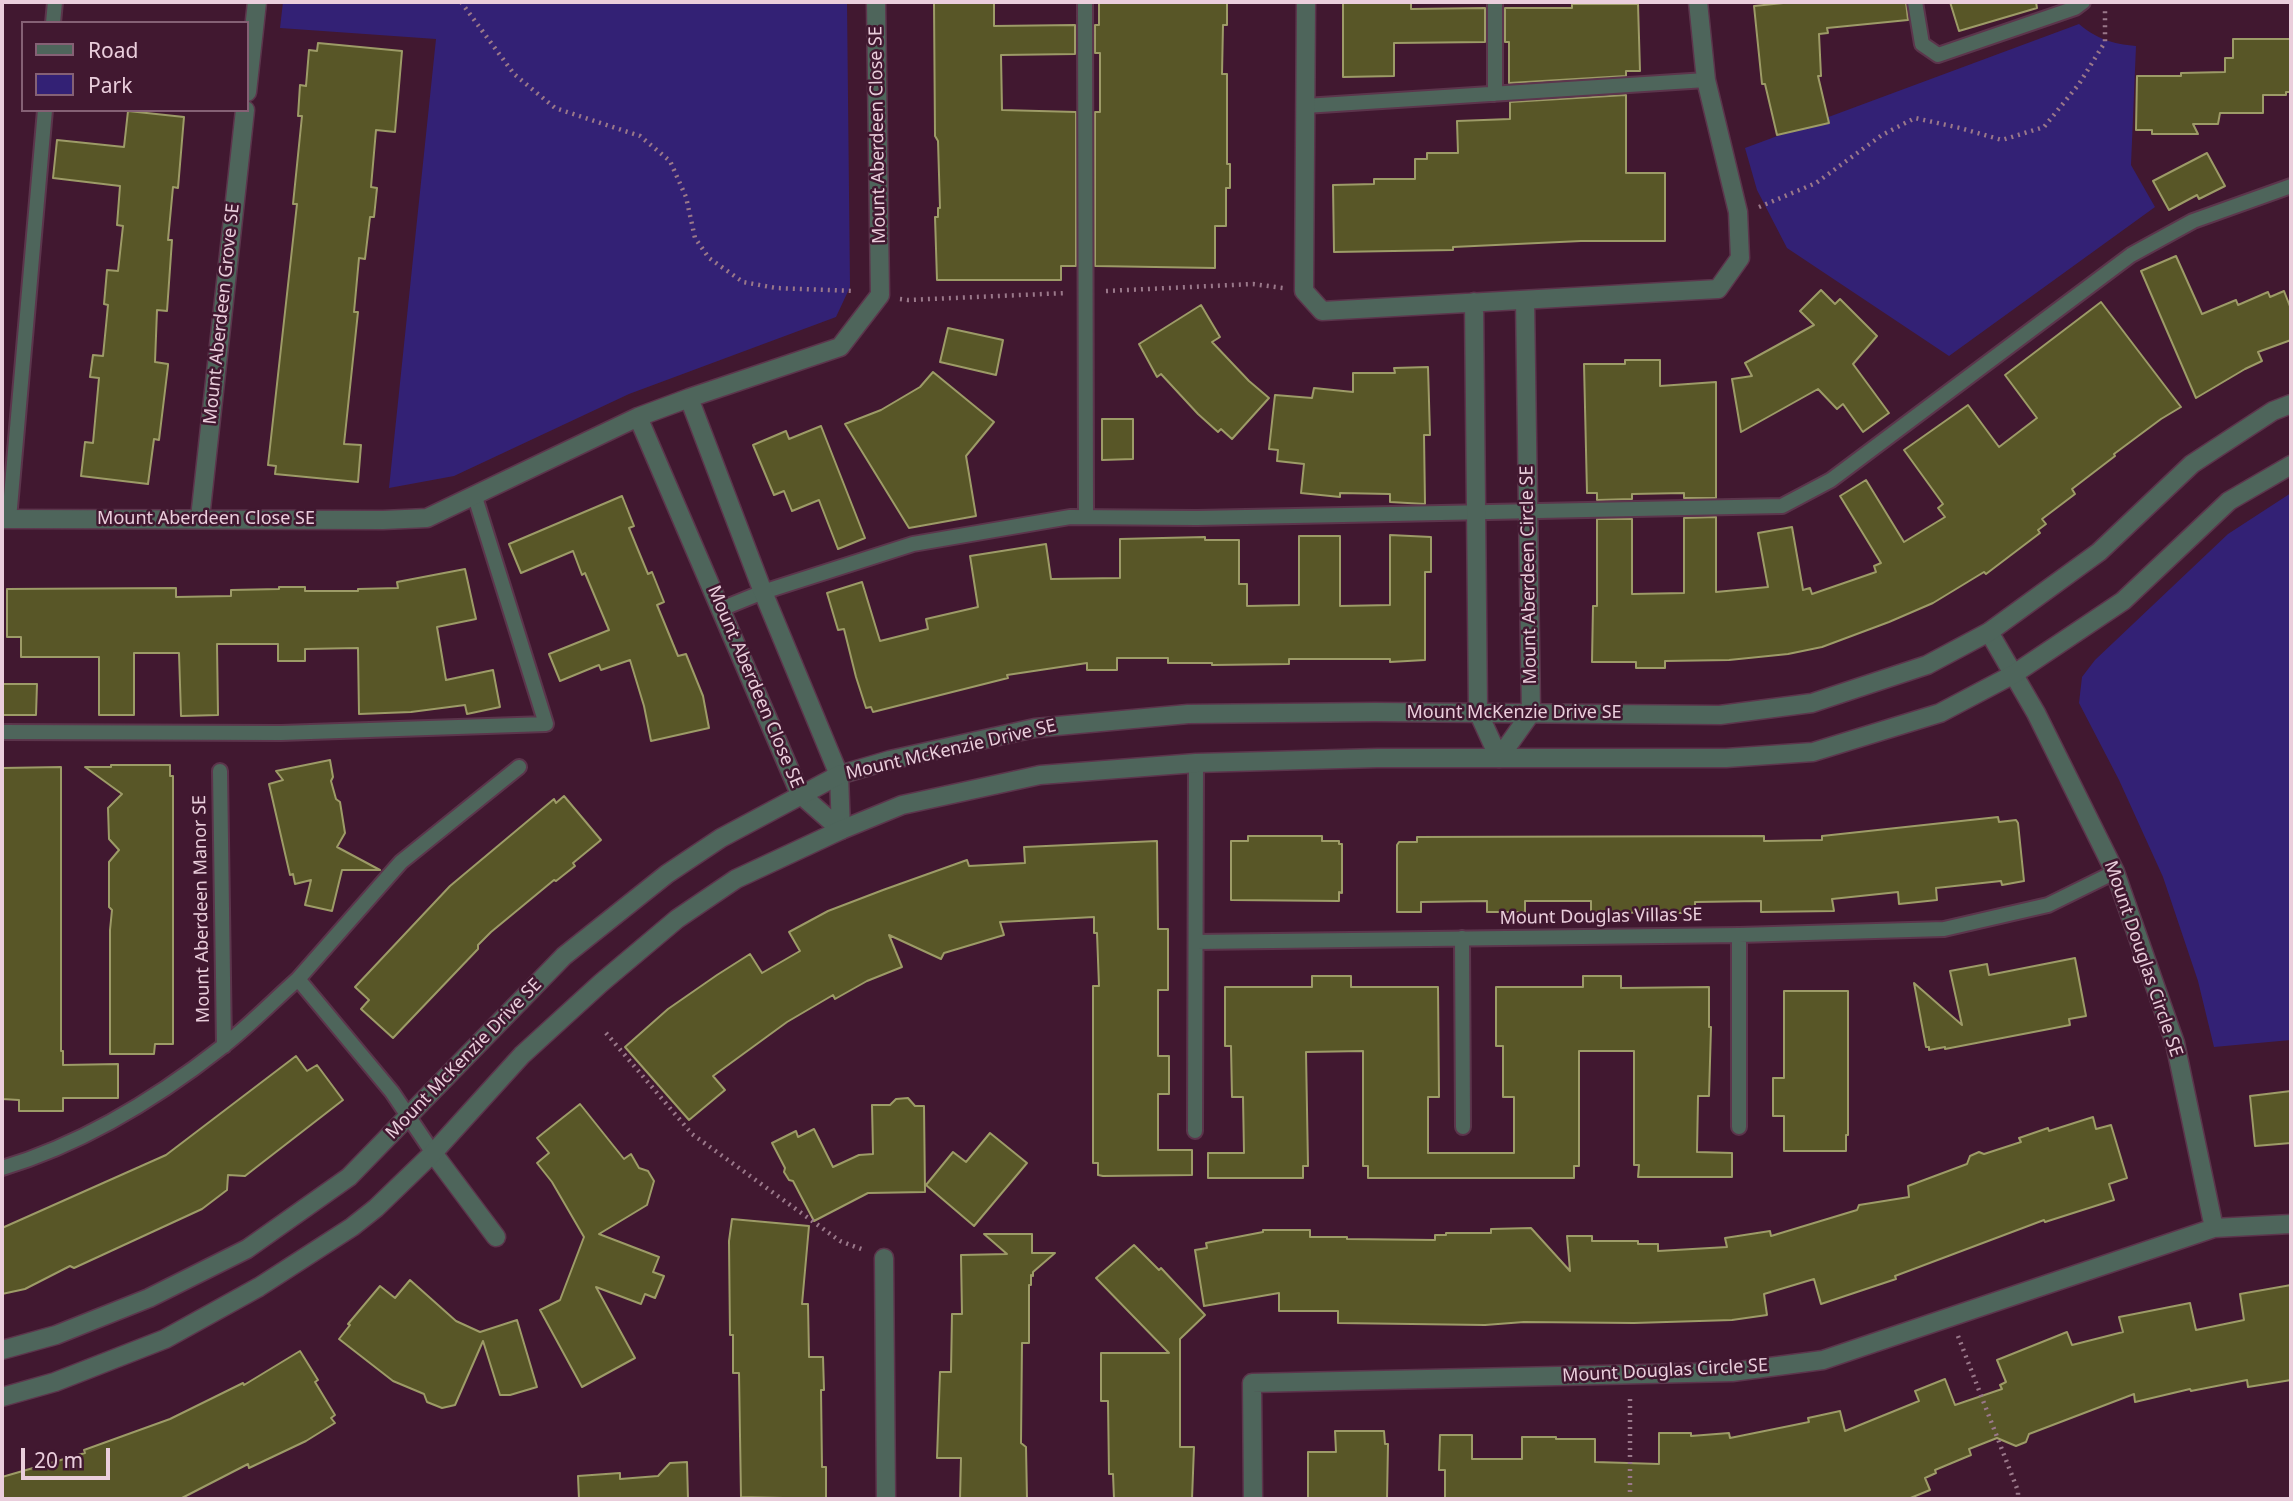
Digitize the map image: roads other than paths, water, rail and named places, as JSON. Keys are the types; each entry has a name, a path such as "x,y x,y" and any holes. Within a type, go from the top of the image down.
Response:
{"street":[{"path":"248,83 257,2"},
{"name":"Mount Aberdeen Close SE","path":"5,519 428,518 638,417 841,347 880,295 876,2"},
{"path":"1306,2 1304,291 1322,311 1718,289 1740,258 1738,212 1706,80 1698,2"},
{"name":"Mount Aberdeen Grove SE","path":"200,518 245,112"},
{"name":"Mount Aberdeen Circle SE","path":"1525,300 1531,713"},
{"path":"1474,302 1478,712 1499,758"},
{"path":"689,398 763,592 839,775 841,830"},
{"name":"Mount McKenzie Drive SE","path":"2,1350 55,1335 149,1298 247,1249 349,1177 565,956 667,874 722,838 839,775 890,760 1035,728 1188,714 1478,712 1720,715 1812,703 1927,665 1989,632 2099,552 2192,464 2273,411 2291,404"},
{"name":"Mount Aberdeen Close SE","path":"638,417 800,794 841,830"},
{"path":"2,1396 55,1382 165,1339 260,1287 352,1227 376,1208 433,1153 522,1055 677,919 736,878 902,805 1040,775 1196,763 1377,758 1726,758 1813,752 1940,713 2014,674 2123,601 2229,501 2291,465"},
{"name":"Mount Douglas Circle SE","path":"1989,632 2036,713 2115,872 2175,1043 2214,1228"},
{"path":"1499,758 1531,713"},
{"path":"433,1153 496,1237"},
{"name":"Mount Douglas Circle SE","path":"1253,1499 1252,1382 1732,1372 1823,1360 2214,1228 2291,1224"},
{"path":"884,1258 886,1499"}],"lane":[{"path":"53,21 55,2"},
{"path":"1084,2 1086,517"},
{"path":"1495,2 1495,94"},
{"path":"1915,2 1922,44 1938,55 2075,8 2083,2"},
{"path":"1306,106 1706,80"},
{"path":"5,519 45,112"},
{"path":"722,609 763,592 914,544 1070,517 1197,518 1782,506 1831,480 2131,256 2193,221 2291,186"},
{"path":"2,732 282,733 547,724 475,497"},
{"path":"1195,1131 1196,763"},
{"name":"Mount Aberdeen Manor SE","path":"2,1168 29,1160 107,1126 223,1046 298,979 401,862 519,767"},
{"name":"Mount Aberdeen Manor SE","path":"220,771 223,1046"},
{"name":"Mount Douglas Villas SE","path":"1196,942 1739,935 1944,929 2048,905 2115,872"},
{"path":"1739,935 1739,1127"},
{"path":"1462,938 1463,1127"},
{"path":"298,979 393,1092 433,1153"}]}
